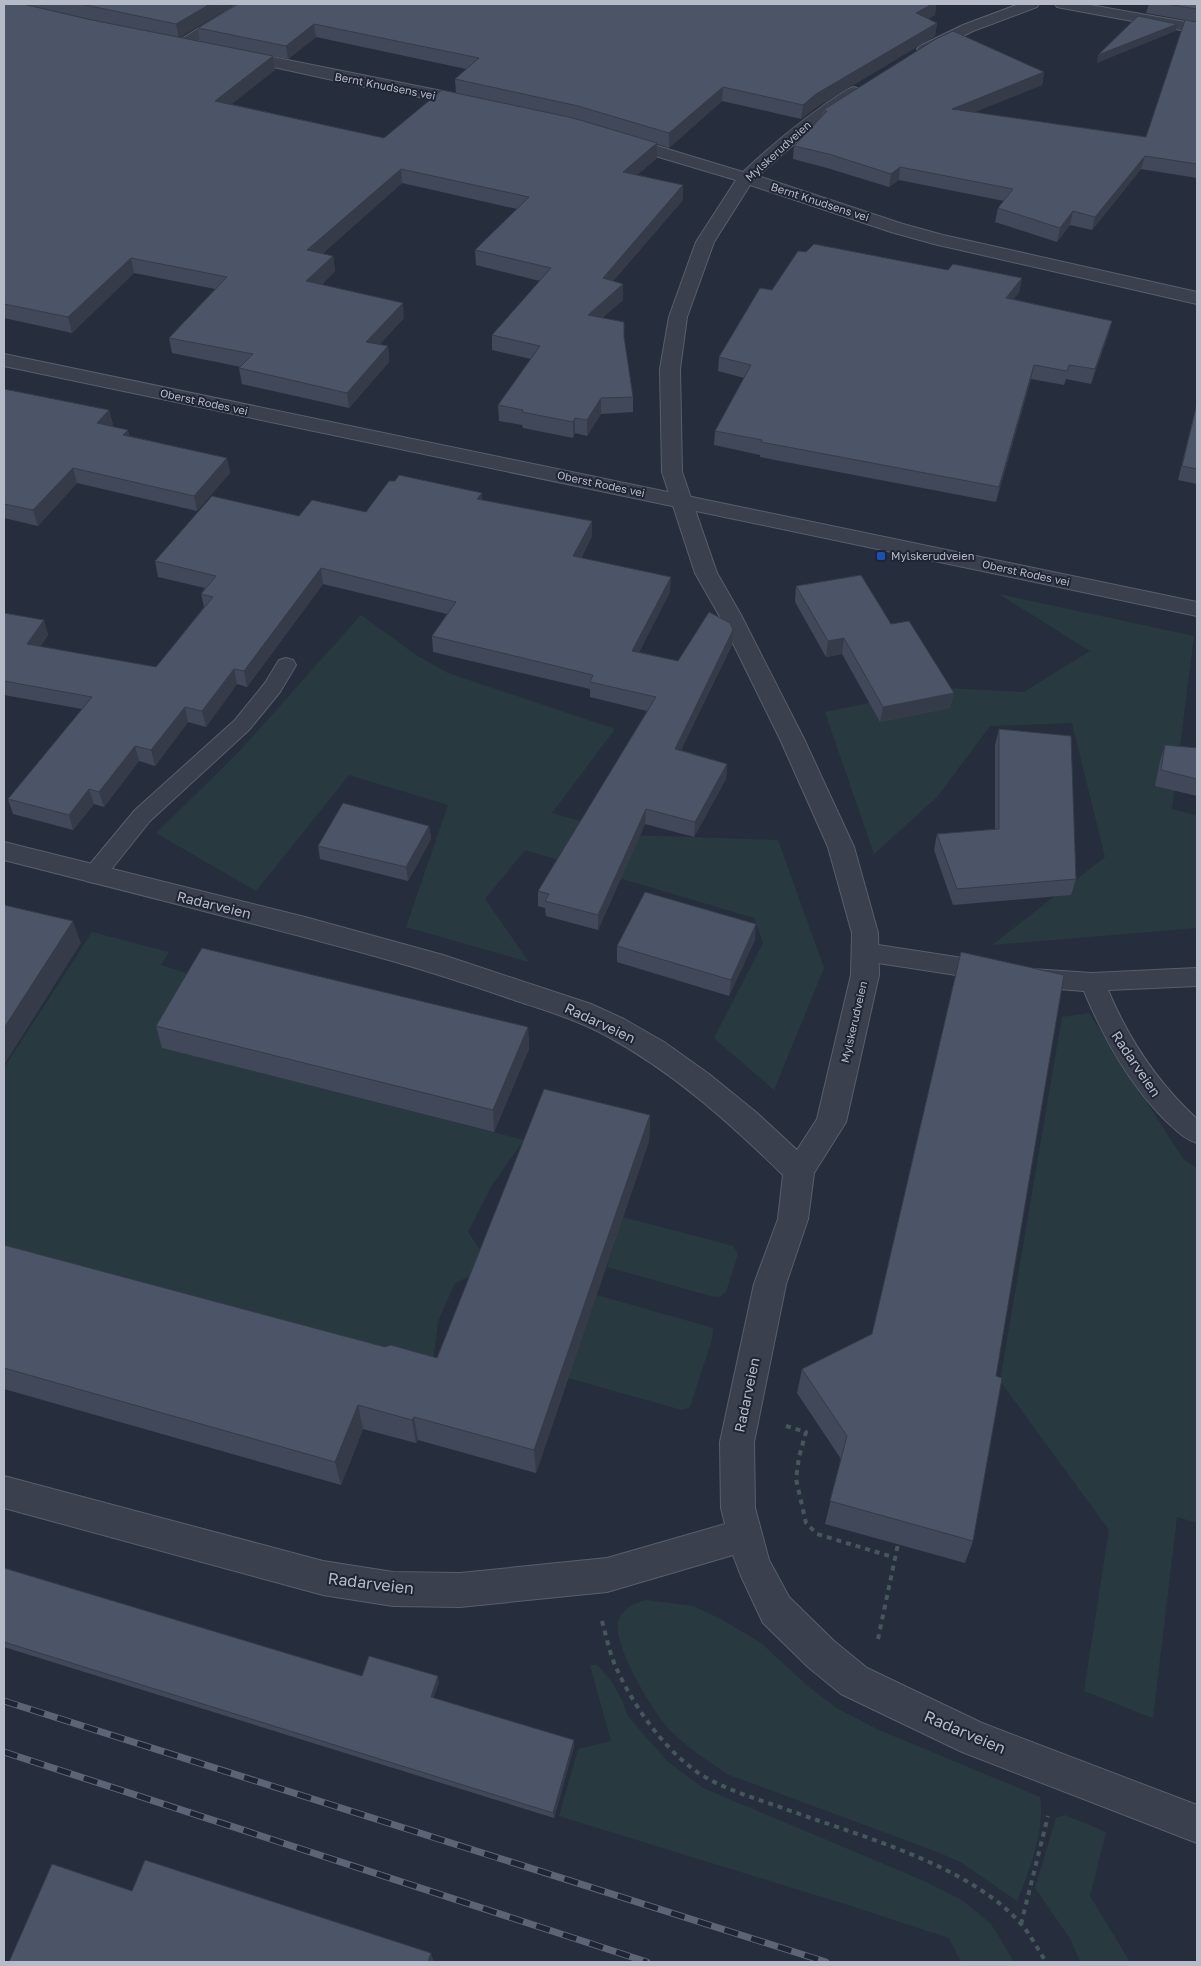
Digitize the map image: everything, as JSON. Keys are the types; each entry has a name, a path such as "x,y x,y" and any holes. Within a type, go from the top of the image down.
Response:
{"street":[{"path":"183,44 248,4"},
{"path":"911,57 968,28 1032,4"},
{"path":"1062,4 1197,28"},
{"name":"Bernt Knudsens vei","path":"164,40 488,106"},
{"name":"Mylskerudveien","path":"799,1171 831,1122 865,975 865,933 841,847 788,730 730,615 706,573 672,472 670,378 678,317 686,288 705,242 746,178 778,148 822,113 871,81"},
{"name":"Bernt Knudsens vei","path":"605,135 940,240 1197,298"},
{"name":"Oberst Rodes vei","path":"4,360 1197,609"},
{"name":"Radarveien","path":"4,851 305,927 443,965 581,1012 614,1027 654,1050 700,1082 747,1121 799,1171 793,1219 770,1284 737,1442 738,1508 744,1535 753,1564 776,1610 821,1654 854,1681 897,1703 976,1738 1197,1824"},
{"name":"Radarveien","path":"4,1492 323,1578 393,1589 460,1590 608,1575 744,1535"}],"lane":[{"path":"94,875 149,809 242,727 275,687 286,665"},
{"path":"866,952 1029,977 1092,982 1197,977"},
{"name":"Radarveien","path":"1092,982 1114,1032 1135,1067 1160,1100 1197,1133"}],"path":[{"path":"777,1423 806,1432 799,1457 796,1479 806,1523 817,1534 896,1558"},
{"path":"879,1634 898,1544"},
{"path":"589,1577 615,1665 634,1700 655,1729 666,1743 692,1768 719,1784 794,1814 928,1861 969,1883 1021,1924 1046,1962"},
{"path":"1021,1924 1049,1815"}],"shaded area":[{"path":"999,594 1194,636 1172,809 1197,816 1197,928 992,945 1105,857 1072,723 990,726 937,797 874,854 825,712 942,688 1024,692 1090,651"},
{"path":"361,615 416,655 448,673 615,729 552,813 630,835 778,840 824,968 774,1090 714,1038 763,943 754,918 525,850 485,899 529,962 406,927 448,805 349,775 256,891 156,833 237,754"},
{"path":"92,932 169,952 161,965 189,974 163,1048 524,1140 492,1185 468,1232 479,1248 491,1253 485,1269 455,1283 438,1321 431,1379 4,1260 4,1068"},
{"path":"1089,1013 1184,1160 1197,1168 1197,1523 1177,1517 1153,1718 1084,1691 1109,1530 1000,1381 1062,1017"},
{"path":"623,1217 733,1246 738,1254 726,1292 719,1297 711,1296 607,1267"},
{"path":"597,1295 713,1328 712,1339 690,1407 682,1410 568,1378"},
{"path":"646,1600 693,1606 721,1619 761,1643 809,1687 838,1709 879,1730 1040,1797 1040,1823 1035,1850 1017,1901 962,1863 940,1853 727,1774 698,1754 672,1732 655,1711 637,1680 622,1648 618,1634 618,1623 622,1614 633,1605"},
{"path":"590,1665 597,1665 612,1682 628,1716 667,1761 703,1788 924,1881 962,1900 991,1924 1014,1962 961,1962 949,1938 559,1816 578,1749 611,1741"},
{"path":"1065,1815 1106,1832 1090,1896 1130,1962 1080,1962 1071,1940 1035,1888 1056,1818"}],"building":[{"path":"4,4 23,4 87,19 273,56 215,101 384,138 442,90 573,118 657,143 623,172 683,185 603,278 623,284 588,315 624,322 624,337 633,397 601,398 587,420 575,418 573,422 522,412 523,410 498,405 540,346 492,335 551,268 475,250 529,197 401,169 307,250 333,256 306,281 403,303 366,342 388,346 347,393 239,368 253,354 169,338 227,277 131,258 68,317 4,304"},
{"path":"81,4 210,4 176,24"},
{"path":"238,4 932,4 916,13 937,23 816,94 803,105 723,87 669,133 578,106 455,79 479,58 314,24 286,46 198,28"},
{"path":"1167,4 1197,4 1197,9"},
{"path":"1138,16 1177,24 1098,55"},
{"path":"1185,20 1197,22 1197,164 1145,156 1095,217 1073,211 1060,228 998,208 1013,189 900,167 891,174 829,154 794,146 827,111 823,110 936,39 953,31 1044,72 952,109 1146,137"},
{"path":"814,244 948,270 953,264 1022,278 1006,298 1112,321 1095,369 1069,365 1067,371 1034,365 999,487 761,442 762,440 715,431 751,365 719,357 760,288 772,290 798,251 806,252"},
{"path":"4,389 109,410 97,423 128,430 123,435 227,458 194,496 73,468 33,510 4,504"},
{"path":"1197,404 1197,469 1182,466"},
{"path":"399,475 482,493 477,499 592,521 573,556 671,577 632,651 678,661 709,612 730,623 733,630 675,749 727,764 695,822 646,809 598,915 545,901 549,894 538,891 656,697 590,682 593,675 432,636 456,602 321,568 244,671 234,669 202,711 185,707 151,750 135,746 99,792 89,789 69,815 8,799 92,697 4,681 4,613 44,620 27,644 156,667 213,597 201,594 216,576 155,561 212,496 299,516 312,500 366,512 389,481 395,481"},
{"path":"861,575 891,624 909,621 954,693 883,707 844,638 828,641 796,586"},
{"path":"999,729 1071,736 1076,879 957,889 937,834 999,829"},
{"path":"1165,745 1197,748 1197,779 1161,770"},
{"path":"343,803 429,826 406,867 318,846"},
{"path":"645,892 756,924 731,980 617,946"},
{"path":"4,905 73,921 4,1028"},
{"path":"202,948 528,1027 493,1110 156,1026"},
{"path":"961,952 1064,975 996,1376 1002,1378 973,1541 830,1501 847,1436 802,1369 872,1334"},
{"path":"544,1089 650,1115 534,1450 414,1417 412,1420 358,1405 335,1462 4,1368 4,1245 385,1347 391,1345 437,1358"},
{"path":"4,1568 362,1676 369,1656 438,1676 431,1697 574,1740 553,1813 4,1642"},
{"path":"145,1860 431,1953 428,1962 9,1962 52,1864 132,1891"}],"railway":[{"path":"4,1701 826,1962"},
{"path":"4,1752 647,1962"}],"place":[{"name":"Mylskerudveien","path":"881,556"}]}
